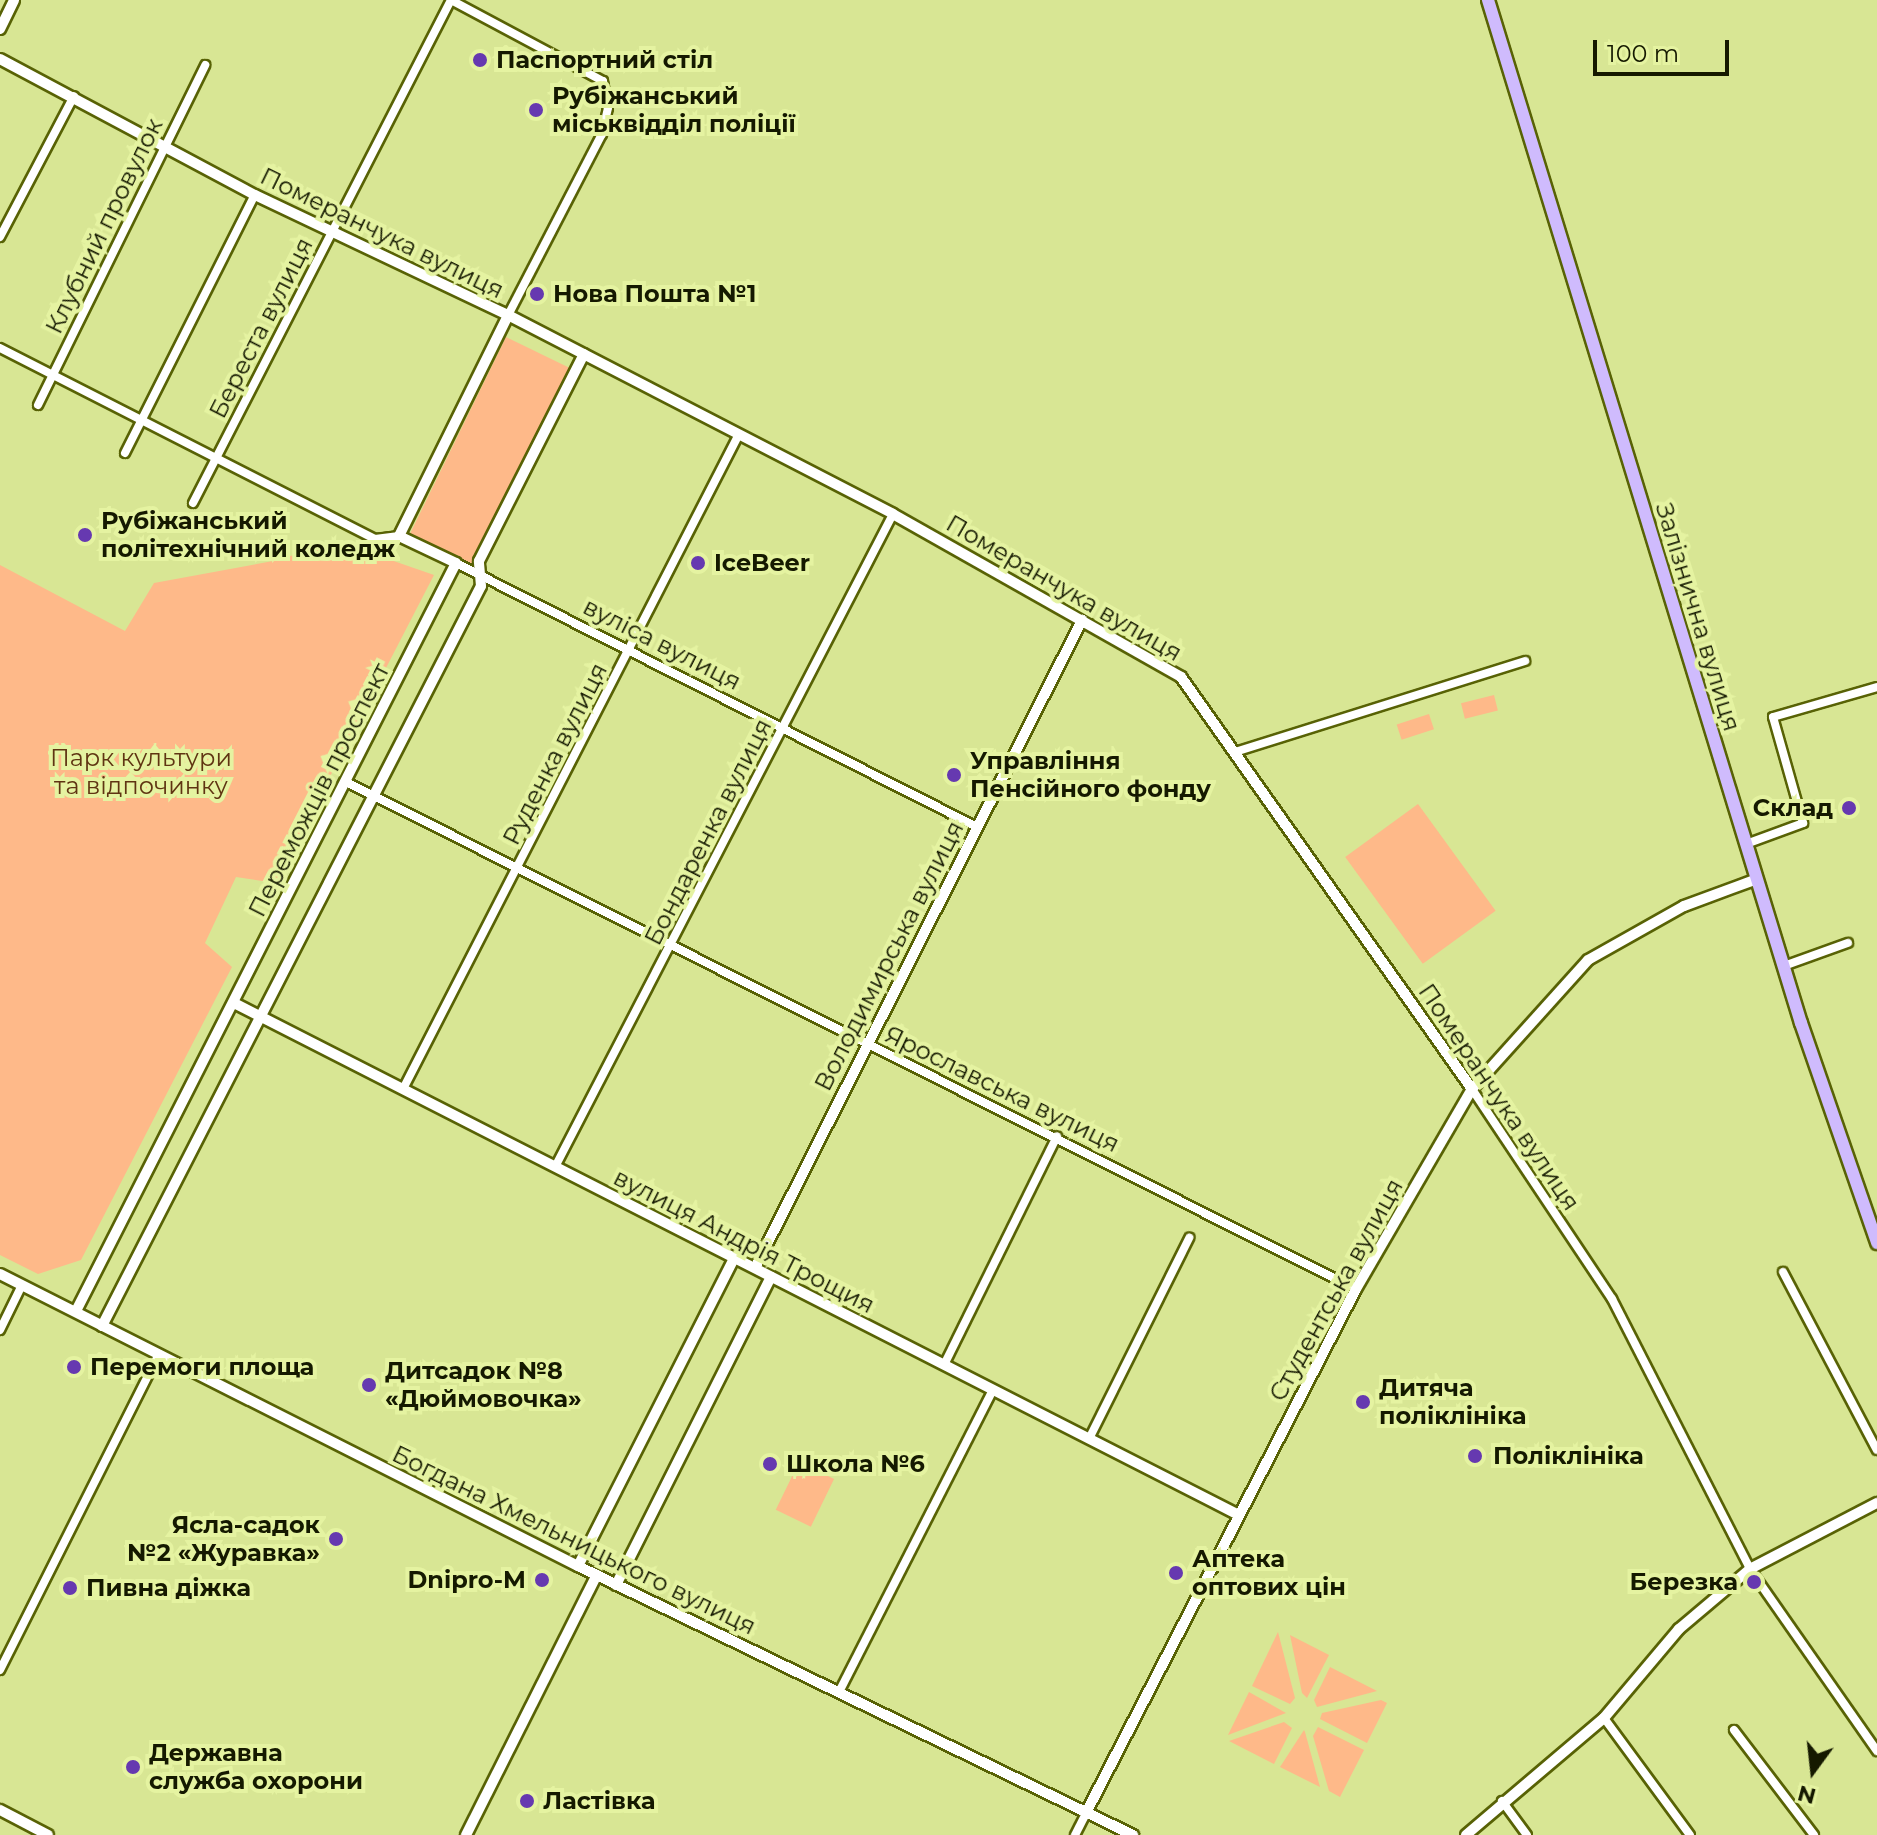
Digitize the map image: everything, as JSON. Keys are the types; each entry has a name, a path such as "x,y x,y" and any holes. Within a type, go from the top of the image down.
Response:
{"main road":[{"name":"Залізнична вулиця","path":"1488,0 1847,1168 1877,1243"}],"street":[{"path":"0,29 14,0"},
{"path":"399,536 602,134 608,108 603,81 451,0"},
{"name":"Береста вулиця","path":"193,503 451,0"},
{"name":"Померанчука вулиця","path":"0,59 255,195 508,315 893,514 1181,677 1238,751 1472,1089 1612,1299 1750,1569 1877,1751"},
{"name":"Клубний провулок","path":"38,405 205,65"},
{"path":"0,237 74,96"},
{"path":"125,453 255,195"},
{"path":"0,348 375,539 399,536 456,563"},
{"name":"Переможців проспект","path":"102,1326 482,576 479,561 584,354"},
{"name":"Руденка вулиця","path":"403,1089 739,434"},
{"name":"Бондаренка вулиця","path":"555,1167 673,947 893,514"},
{"name":"Переможців проспект","path":"76,1311 456,563"},
{"name":"вуліса вулиця","path":"456,563 977,827"},
{"name":"Володимирська вулиця","path":"755,1268 1082,620"},
{"path":"1238,751 1525,661"},
{"path":"1746,844 1803,823 1773,717 1877,687"},
{"name":"Ярославська вулиця","path":"346,782 866,1045 1057,1136 1356,1289"},
{"name":"Студентська вулиця","path":"1075,1835 1237,1514 1356,1289 1472,1089 1588,960 1656,919 1757,879"},
{"path":"1784,966 1848,943"},
{"name":"вулиця Андрія Трощия","path":"234,1003 1237,1514"},
{"path":"944,1365 1057,1136"},
{"path":"1089,1439 1189,1238"},
{"path":"578,1566 734,1258"},
{"path":"1783,1272 1877,1450"},
{"name":"Богдана Хмельницького вулиця","path":"0,1274 616,1585 1133,1835"},
{"path":"616,1585 771,1277"},
{"path":"0,1330 22,1285"},
{"path":"0,1670 159,1354"},
{"path":"839,1692 993,1390"},
{"path":"1466,1835 1502,1801 1604,1718 1679,1629 1750,1569 1877,1503"},
{"path":"466,1835 597,1575"},
{"path":"1604,1718 1690,1835"},
{"path":"1734,1730 1814,1835"},
{"path":"1502,1801 1527,1835"},
{"path":"0,1810 48,1835"}],"green space":[{"path":"506,337 570,368 474,565 410,534"},
{"name":"Парк культури та відпочинку","path":"339,542 434,575 275,883 236,877 205,943 232,967 81,1260 38,1274 0,1255 0,565 125,631 154,583 273,561"},
{"path":"1494,695 1498,711 1465,719 1461,703"},
{"path":"1429,714 1434,729 1402,740 1397,725"},
{"path":"1418,804 1496,911 1423,964 1345,857"},
{"path":"799,1462 834,1479 811,1527 776,1510"},
{"path":"1278,1632 1295,1698 1290,1704 1252,1686"},
{"path":"1290,1635 1329,1655 1307,1698 1302,1693"},
{"path":"1330,1667 1377,1691 1317,1707 1314,1700"},
{"path":"1249,1692 1286,1713 1228,1735"},
{"path":"1381,1700 1387,1703 1367,1743 1320,1719 1322,1713"},
{"path":"1284,1722 1292,1728 1274,1764 1229,1741"},
{"path":"1318,1727 1364,1750 1340,1797 1329,1791 1313,1736"},
{"path":"1305,1732 1320,1787 1280,1767"}],"place":[{"name":"Паспортний стіл","path":"480,60"},
{"name":"Рубіжанський міськвідділ поліції","path":"536,110"},
{"name":"Нова Пошта №1","path":"537,294"},
{"name":"Рубіжанський політехнічний коледж","path":"85,535"},
{"name":"IceBeer","path":"698,563"},
{"name":"Управління Пенсійного фонду","path":"954,775"},
{"name":"Склад","path":"1849,808"},
{"name":"Перемоги площа","path":"74,1367"},
{"name":"Дитсадок №8 «Дюймовочка»","path":"369,1385"},
{"name":"Дитяча поліклініка","path":"1363,1402"},
{"name":"Поліклініка","path":"1475,1456"},
{"name":"Школа №6","path":"770,1464"},
{"name":"Ясла-садок №2 «Журавка»","path":"336,1539"},
{"name":"Аптека оптових цін","path":"1176,1573"},
{"name":"Dnipro-M","path":"542,1580"},
{"name":"Березка","path":"1754,1582"},
{"name":"Пивна діжка","path":"70,1588"},
{"name":"Державна служба охорони","path":"133,1767"},
{"name":"Ластівка","path":"527,1801"}]}
